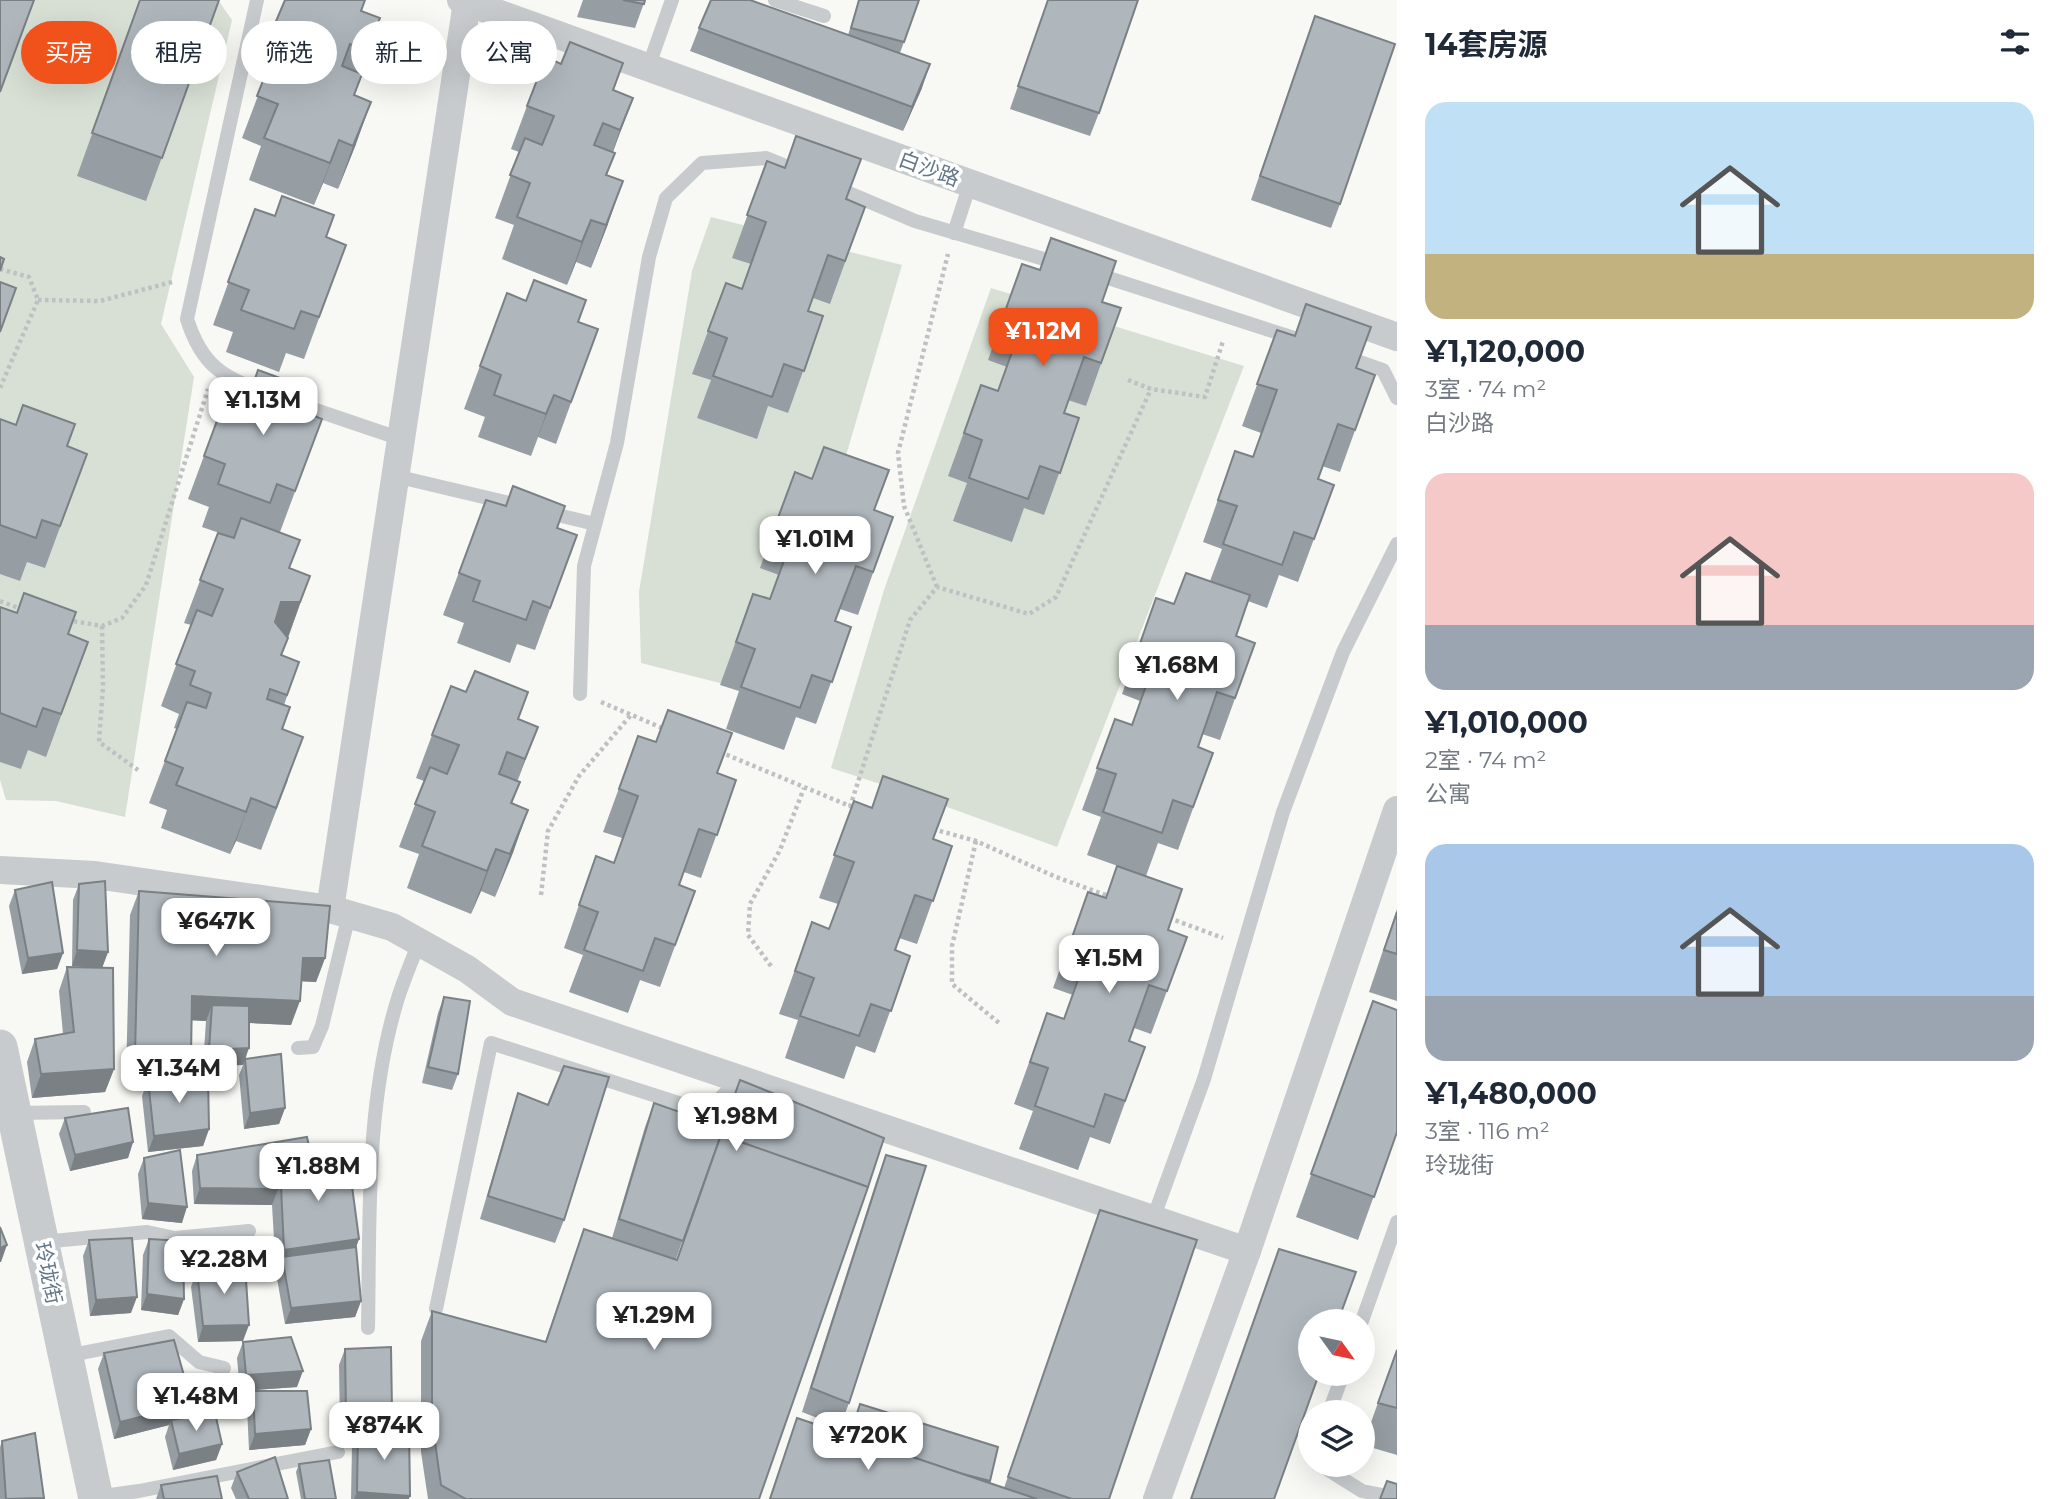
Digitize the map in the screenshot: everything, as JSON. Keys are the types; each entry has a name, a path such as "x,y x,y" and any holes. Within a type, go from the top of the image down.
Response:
{"street":[{"name":"白沙路","path":"464,1 508,8 648,68 1397,337"},
{"path":"339,912 395,476 464,1"},
{"path":"1157,1499 1247,1251 1397,810"},
{"path":"0,870 95,875 339,912 391,927 467,969 512,1002 1247,1251"},
{"name":"玲珑街","path":"0,1047 7,1114 42,1242 96,1498"}],"lane":[{"path":"257,0 187,319 195,344 214,368 250,387 401,439"},
{"path":"648,68 672,0"},
{"path":"775,0 824,16"},
{"path":"580,694 584,566 617,443 649,257 666,198 702,163 766,158 915,221 1308,343"},
{"path":"954,233 970,184"},
{"path":"1333,352 1383,370 1397,398"},
{"path":"395,476 595,524"},
{"path":"1153,1219 1204,1079 1283,812 1339,664 1397,544"},
{"path":"298,1048 313,1046 322,1026 339,912"},
{"path":"368,1328 372,1157 381,1075 398,998 419,942"},
{"path":"436,1308 491,1042 691,1107 713,1105 740,1079"},
{"path":"7,1114 84,1112"},
{"path":"1366,1309 1397,1222"},
{"path":"42,1242 147,1232 175,1238 249,1231"},
{"path":"65,1356 169,1336 199,1362 223,1368"},
{"path":"96,1498 338,1452"},
{"path":"1340,1477 1362,1491 1397,1498"}],"path":[{"path":"937,587 904,506 898,453 954,233"},
{"path":"0,269 29,277 38,300 0,388"},
{"path":"38,300 100,301 196,275"},
{"path":"1128,380 1151,389 1205,397 1231,317"},
{"path":"66,619 102,626 122,618 146,585 214,368"},
{"path":"937,587 1029,614 1056,597 1151,389"},
{"path":"850,807 910,620 937,587"},
{"path":"0,601 30,613"},
{"path":"102,626 103,687 99,742 138,770"},
{"path":"580,694 671,731"},
{"path":"541,895 548,831 579,776 631,715"},
{"path":"719,752 862,811"},
{"path":"771,966 748,935 750,904 779,850 804,788"},
{"path":"925,827 976,841 1056,877 1119,900"},
{"path":"976,841 952,946 952,984 999,1023"},
{"path":"1156,914 1244,946"}],"shaded area":[{"path":"0,0 218,0 232,20 227,41 227,21 131,21 131,84 217,84 161,324 194,377 125,817 56,801 6,800 0,780"},
{"path":"711,217 902,265 775,697 641,663 639,592 692,271"},
{"path":"991,288 1244,366 1057,847 831,768 884,590"}],"building":[{"path":"0,0 34,0 26,21 21,21 21,35 0,92"},
{"path":"140,0 219,0 211,21 132,21"},
{"path":"285,0 365,0 361,11 380,18 379,21 351,21 351,44 342,66 351,70 351,84 358,84 354,95 371,102 353,146 339,140 330,163 264,138 278,104 257,96 262,84 337,84 337,21 276,21"},
{"path":"623,0 645,0 644,4"},
{"path":"711,0 750,0 930,64 912,107 699,28"},
{"path":"859,0 919,0 904,42 851,28"},
{"path":"1048,0 1138,0 1099,113 1018,86"},
{"path":"1315,16 1395,44 1340,204 1260,176"},
{"path":"131,25 131,84 189,84 162,158 92,133 110,84 117,84 117,64"},
{"path":"570,42 623,63 613,90 633,98 620,130 603,123 594,145 615,153 606,175 623,181 606,225 591,220 582,242 517,217 530,183 510,175 525,138 542,145 554,116 527,106 536,84 557,84 557,62 561,64"},
{"path":"796,136 861,159 846,199 865,207 845,261 828,255 808,311 823,316 804,371 784,364 772,397 713,376 727,338 708,331 726,283 742,289 766,222 747,215 767,161 785,168"},
{"path":"282,196 334,215 326,237 346,245 319,317 301,311 294,329 241,310 249,290 228,282 255,209 275,216"},
{"path":"1051,238 1116,261 1102,302 1121,308 1101,363 1084,357 1064,413 1079,418 1060,473 1040,466 1028,499 969,478 982,440 964,433 981,385 998,391 1022,324 1003,317 1022,264 1040,270"},
{"path":"534,280 586,300 578,322 598,329 571,402 554,395 546,414 494,395 501,375 480,366 507,293 526,301"},
{"path":"0,282 16,288 0,332"},
{"path":"1306,304 1371,327 1356,368 1375,375 1355,430 1338,424 1318,479 1334,485 1314,539 1294,532 1282,565 1223,544 1237,506 1218,500 1235,451 1253,457 1277,390 1257,384 1277,330 1295,336"},
{"path":"258,370 310,389 302,411 322,419 295,491 277,484 270,503 218,484 225,464 204,456 231,383 251,390"},
{"path":"23,405 75,424 67,446 87,454 60,526 42,520 36,538 0,525 0,419 16,425"},
{"path":"824,447 889,470 874,510 893,517 873,572 856,566 835,621 851,627 832,682 812,675 800,708 741,687 755,649 736,642 753,594 770,599 794,533 775,526 795,472 812,479"},
{"path":"513,486 565,506 557,528 577,535 550,608 533,601 526,620 473,601 480,581 459,573 486,500 506,506"},
{"path":"241,518 300,540 289,568 310,576 300,602 281,602 275,622 288,638 281,655 299,662 287,695 270,689 267,699 290,707 282,729 303,737 276,808 251,798 246,812 176,785 183,768 165,761 187,702 206,708 211,693 190,685 195,671 176,664 197,610 212,616 223,589 200,580 218,533 234,538"},
{"path":"1186,573 1250,595 1236,636 1255,643 1235,698 1217,692 1198,747 1213,753 1193,807 1173,800 1162,833 1103,812 1116,774 1097,768 1115,719 1132,725 1156,658 1137,652 1156,598 1174,604"},
{"path":"24,593 76,612 68,634 88,642 61,714 43,708 36,727 0,713 0,607 17,613"},
{"path":"475,671 528,692 518,719 538,727 525,759 507,752 499,774 520,782 511,803 528,810 510,854 496,849 487,871 422,846 435,812 415,804 430,767 447,774 459,745 432,735 451,686 466,692"},
{"path":"668,710 732,733 717,773 736,780 717,835 699,829 679,885 695,891 675,945 655,938 643,971 584,950 598,912 579,905 596,856 614,863 638,796 619,789 638,736 656,742"},
{"path":"883,776 948,799 933,839 952,846 933,901 915,895 895,950 910,956 891,1011 871,1004 859,1036 800,1016 814,978 795,971 812,922 829,929 854,862 834,855 854,801 872,808"},
{"path":"1117,866 1182,889 1168,930 1187,937 1167,991 1149,985 1129,1041 1145,1047 1125,1101 1105,1094 1094,1127 1035,1106 1048,1068 1030,1062 1047,1013 1064,1019 1088,952 1069,946 1088,892 1106,898"},
{"path":"105,881 108,952 77,950 79,884"},
{"path":"52,882 63,953 28,958 15,890"},
{"path":"139,891 330,906 325,958 303,958 300,1001 192,996 191,1055 135,1054"},
{"path":"1397,912 1397,954 1384,950"},
{"path":"67,967 113,968 114,1069 41,1074 35,1039 74,1032"},
{"path":"444,997 470,1001 458,1074 428,1067"},
{"path":"1373,1001 1397,1010 1397,1132 1374,1197 1311,1174"},
{"path":"212,1005 249,1006 249,1048 209,1050"},
{"path":"281,1054 285,1108 250,1113 245,1059"},
{"path":"564,1066 609,1077 564,1220 488,1196 518,1093 548,1105"},
{"path":"208,1077 209,1129 154,1136 148,1080"},
{"path":"740,1080 884,1138 868,1187 721,1135 683,1241 619,1219 654,1103 723,1127"},
{"path":"128,1108 133,1142 75,1155 65,1118"},
{"path":"721,1135 868,1187 759,1499 466,1499 441,1485 432,1421 432,1311 546,1342 584,1229 677,1260"},
{"path":"307,1137 312,1160 280,1164 277,1172 278,1189 200,1188 197,1155"},
{"path":"180,1150 187,1207 148,1203 144,1158"},
{"path":"886,1155 926,1166 849,1403 811,1388"},
{"path":"348,1156 359,1239 284,1250 280,1164"},
{"path":"1100,1210 1197,1240 1109,1499 1072,1499 1008,1477"},
{"path":"0,1227 7,1245 0,1248"},
{"path":"132,1238 137,1297 96,1300 89,1240"},
{"path":"149,1239 183,1241 184,1299 147,1294"},
{"path":"356,1247 361,1301 291,1308 282,1257"},
{"path":"1279,1249 1356,1272 1342,1309 1298,1309 1298,1386 1315,1386 1310,1400 1298,1400 1298,1432 1274,1499 1191,1499"},
{"path":"245,1265 249,1325 203,1326 197,1270"},
{"path":"291,1337 303,1371 246,1375 243,1342"},
{"path":"174,1340 192,1404 120,1422 104,1353"},
{"path":"391,1347 392,1411 346,1414 345,1349"},
{"path":"1397,1350 1397,1408 1378,1403"},
{"path":"253,1391 307,1391 311,1429 255,1434"},
{"path":"860,1404 998,1447 990,1481 850,1436"},
{"path":"215,1413 222,1444 179,1454 171,1420"},
{"path":"797,1418 1037,1499 770,1499"},
{"path":"358,1429 409,1429 410,1496 357,1492"},
{"path":"35,1433 44,1498 6,1499 2,1441"},
{"path":"275,1457 288,1499 249,1499 237,1472"},
{"path":"329,1460 336,1499 305,1499 299,1464"},
{"path":"217,1476 222,1499 164,1499 161,1485"},
{"path":"1387,1481 1397,1484 1397,1499 1380,1499"}]}
